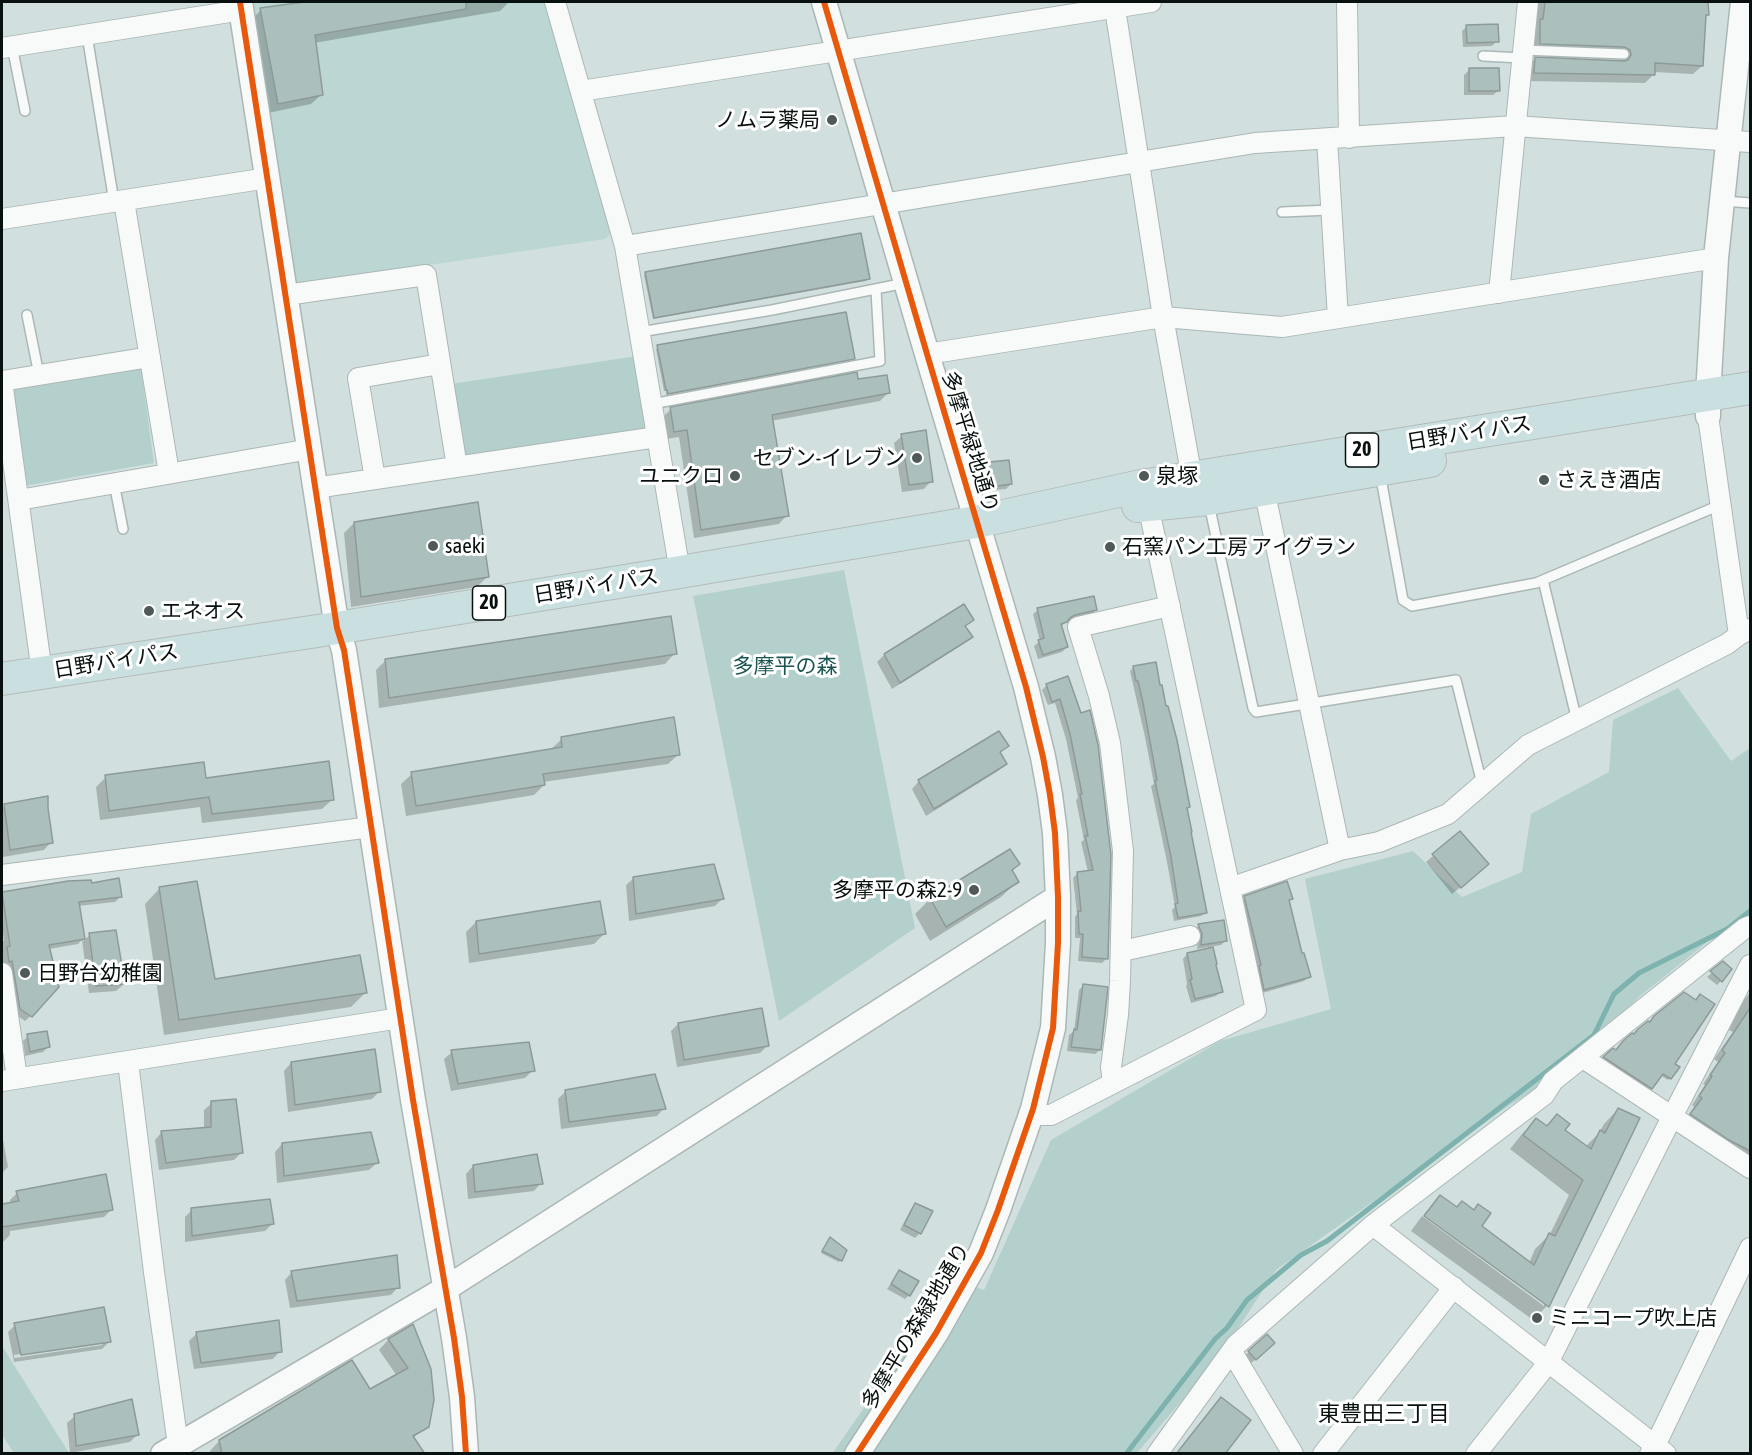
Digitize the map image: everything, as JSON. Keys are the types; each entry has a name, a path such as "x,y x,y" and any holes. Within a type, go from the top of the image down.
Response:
{"highway":[{"name":"日野バイパス","path":"2,679 337,628 976,522 1141,486 1264,489 1379,470 1708,405 1750,388"},
{"name":"日野バイパス","path":"976,522 1148,505 1200,488 1708,405 1750,410"}],"street":[{"path":"555,2 625,246 680,572"},
{"name":"多摩平緑地通り","path":"824,2 1026,687 1043,757 1055,833 1058,897"},
{"path":"581,91 839,51 1114,4 1151,2"},
{"path":"1347,2 1349,138"},
{"path":"1499,293 1528,2"},
{"path":"1230,888 1340,850 1379,842 1448,814 1528,745 1727,644 1745,632 1720,505 1708,405 1716,258 1723,201 1740,142 1743,2"},
{"path":"1114,4 1163,317 1200,488"},
{"path":"7,47 87,35 241,6 337,628 344,650 400,1018 462,1397 466,1454"},
{"path":"625,246 1256,143 1515,126 1740,142"},
{"path":"1327,139 1338,318"},
{"path":"2,219 268,178"},
{"path":"119,202 150,357 169,473"},
{"path":"927,354 1163,317 1282,327 1716,258"},
{"path":"286,295 426,275 457,467"},
{"path":"42,673 19,500 8,472 2,381 150,357"},
{"path":"375,479 358,378 440,364"},
{"path":"315,489 657,437"},
{"path":"19,500 310,449"},
{"path":"1264,489 1340,850"},
{"path":"1031,1115 1051,1114 1256,1010 1148,505"},
{"path":"1113,1083 1111,1067 1118,1015 1122,951 1123,851 1110,743 1100,696 1078,627 1170,606"},
{"path":"2,875 371,827"},
{"path":"128,1062 154,1272 170,1449 445,1289 1058,897"},
{"name":"多摩平の森緑地通り","path":"857,1454 936,1333 981,1253 998,1210 1031,1115 1053,1028 1058,897"},
{"path":"1157,1454 1236,1345 1373,1225 1544,1095 1553,1081 1750,926"},
{"path":"1122,951 1190,936"},
{"path":"1476,1454 1548,1363 1750,965"},
{"path":"2,973 9,1080 400,1018"},
{"path":"1582,1058 1750,1168"},
{"path":"1373,1225 1454,1287 1657,1451 1750,1248"},
{"path":"1323,1454 1454,1287"},
{"path":"1232,1352 1293,1454"}],"lane":[{"path":"87,35 119,202"},
{"path":"7,47 25,111"},
{"path":"1483,56 1624,54"},
{"path":"1723,201 1750,203"},
{"path":"1282,212 1330,210"},
{"path":"640,332 772,310 907,282"},
{"path":"652,404 880,361 876,290"},
{"path":"27,315 39,375"},
{"path":"1379,470 1403,600 1412,606 1536,583 1720,505"},
{"path":"114,483 123,529"},
{"path":"1200,488 1253,708 1256,712 1456,680 1482,784"},
{"path":"1543,580 1577,721"}],"shaded area":[{"path":"253,2 547,2 613,231 605,239 294,285"}],"green space":[{"path":"644,355 657,437 457,467 444,385"},
{"path":"141,368 154,463 24,486 11,389"},
{"name":"多摩平の森","path":"844,570 915,928 779,1021 693,596"},
{"path":"1678,688 1731,761 1750,748 1750,908 1640,996 1562,1071 1504,1109 1276,1270 1239,1327 1196,1384 1137,1453 832,1454 906,1347 949,1278 984,1290 1051,1140 1220,1041 1331,1009 1305,879 1413,851 1462,897 1522,872 1531,814 1609,772 1613,720"},
{"path":"2,1345 69,1453 14,1453 2,1435"}],"building":[{"path":"304,2 466,2 466,9 315,35 323,95 278,104 260,8"},
{"path":"1545,2 1708,2 1709,15 1706,15 1703,66 1655,63 1655,75 1534,73 1535,57 1624,61 1628,60 1631,55 1630,50 1624,47 1540,44 1540,19 1543,19"},
{"path":"1498,24 1499,42 1467,43 1466,25"},
{"path":"1469,68 1499,68 1500,91 1469,91"},
{"path":"861,233 870,279 654,318 645,272"},
{"path":"846,312 855,359 668,394 666,390 657,345"},
{"path":"857,372 858,379 887,375 890,393 772,415 789,516 701,530 687,430 674,432 670,407"},
{"name":"セブン-イレブン","path":"926,430 933,482 909,485 901,434"},
{"path":"1009,460 1012,484 998,486 984,480 980,463"},
{"path":"478,502 489,577 361,597 354,522"},
{"path":"1139,539 1142,554 1127,556 1124,541"},
{"path":"1094,596 1097,610 1075,615 1061,624 1068,647 1043,655 1038,640 1044,638 1037,608"},
{"path":"964,604 974,620 965,626 973,637 900,683 884,654"},
{"path":"671,616 677,654 389,698 385,659"},
{"path":"1156,662 1160,685 1162,685 1177,740 1190,807 1187,808 1191,832 1207,913 1178,918 1171,857 1155,781 1157,780 1143,703 1133,666"},
{"path":"1068,676 1081,713 1090,710 1098,745 1111,855 1108,959 1082,957 1083,934 1079,934 1078,911 1081,911 1077,872 1093,870 1085,836 1088,836 1080,794 1082,794 1070,734 1060,699 1052,702 1046,684"},
{"path":"674,717 680,755 543,774 545,785 416,806 411,772 562,747 561,737"},
{"path":"999,731 1009,746 1000,752 1007,764 934,809 918,780"},
{"path":"329,761 334,800 212,814 209,797 109,811 105,775 204,762 206,778"},
{"path":"48,796 53,843 10,850 4,804"},
{"path":"1460,831 1489,864 1461,888 1432,854"},
{"name":"多摩平の森2-9","path":"1010,849 1020,864 1012,870 1019,882 946,927 930,898"},
{"path":"714,864 724,899 636,914 633,877"},
{"path":"119,878 122,897 79,902 85,939 49,945 59,987 32,1017 20,1009 12,961 9,962 7,947 10,946 2,892 68,881 91,880 92,883"},
{"path":"197,881 215,979 360,955 367,993 179,1020 159,887"},
{"path":"1287,881 1293,899 1289,900 1302,953 1304,953 1311,977 1264,990 1259,966 1261,965 1244,896"},
{"path":"600,901 606,934 479,954 476,921"},
{"path":"1224,920 1227,941 1201,945 1202,934 1198,924"},
{"path":"116,930 125,984 96,986 89,933"},
{"path":"1213,947 1223,992 1195,999 1187,953"},
{"path":"1723,961 1732,969 1722,982 1710,971"},
{"path":"1083,984 1108,987 1101,1050 1071,1047 1074,1029 1077,1030"},
{"path":"1684,992 1696,1000 1700,994 1715,1004 1675,1064 1680,1067 1671,1079 1663,1074 1652,1089 1603,1057 1613,1048 1616,1050 1632,1033 1634,1034 1648,1021 1650,1022 1654,1016"},
{"path":"762,1008 769,1046 684,1060 678,1023"},
{"path":"1750,1008 1750,1151 1690,1114 1702,1098 1699,1096 1725,1053 1722,1050"},
{"path":"47,1031 50,1047 30,1052 27,1034"},
{"path":"529,1042 535,1071 458,1084 451,1050"},
{"path":"375,1049 381,1092 295,1105 291,1062"},
{"path":"655,1074 666,1109 569,1122 565,1090"},
{"path":"236,1099 243,1153 166,1163 161,1131 211,1127 211,1101"},
{"path":"1618,1108 1640,1118 1549,1307 1424,1216 1440,1195 1457,1207 1462,1201 1474,1210 1478,1204 1491,1213 1482,1226 1534,1265 1549,1233 1555,1236 1583,1180 1523,1135 1536,1118 1547,1126 1557,1114 1570,1124 1565,1130 1591,1149 1600,1130 1605,1133"},
{"path":"371,1132 379,1163 284,1176 282,1143"},
{"path":"537,1154 543,1184 475,1192 473,1165"},
{"path":"106,1174 113,1210 2,1227 2,1204 19,1201 16,1191"},
{"path":"270,1199 274,1224 192,1236 191,1208"},
{"path":"915,1203 933,1211 921,1234 904,1225"},
{"path":"830,1237 847,1250 842,1261 822,1251"},
{"path":"397,1255 400,1288 297,1301 291,1271"},
{"path":"899,1270 919,1281 910,1296 891,1284"},
{"path":"104,1307 111,1342 21,1355 14,1323"},
{"path":"279,1320 282,1352 201,1363 196,1332"},
{"path":"413,1324 431,1369 434,1400 429,1427 413,1436 425,1454 222,1454 219,1440 352,1360 370,1389 408,1368 388,1339"},
{"path":"1267,1334 1275,1343 1256,1360 1248,1351"},
{"path":"1221,1397 1251,1420 1225,1454 1176,1454"},
{"path":"132,1399 139,1435 76,1446 74,1414"}],"waterway":[{"path":"1126,1454 1247,1300 1301,1255 1327,1241 1594,1035 1614,994 1639,973 1727,929 1750,911"}],"cycle path":[{"path":"240,2 337,628 344,650 413,1100 454,1338 462,1397 466,1454"},
{"path":"824,2 1026,687 1050,795 1055,833 1058,897 1053,1028 1033,1109 998,1210 981,1253 936,1333 857,1454"}],"place":[{"name":"ノムラ薬局","path":"832,120"},
{"name":"セブン-イレブン","path":"917,458"},
{"name":"ユニクロ","path":"735,476"},
{"name":"泉塚","path":"1144,476"},
{"name":"さえき酒店","path":"1544,480"},
{"name":"saeki","path":"433,546"},
{"name":"石窯パン工房 アイグラン","path":"1110,547"},
{"name":"エネオス","path":"149,611"},
{"name":"多摩平の森2-9","path":"974,890"},
{"name":"日野台幼稚園","path":"25,973"},
{"name":"ミニコープ吹上店","path":"1537,1318"}],"district":[{"name":"東豊田三丁目","path":"1384,1414"}]}
